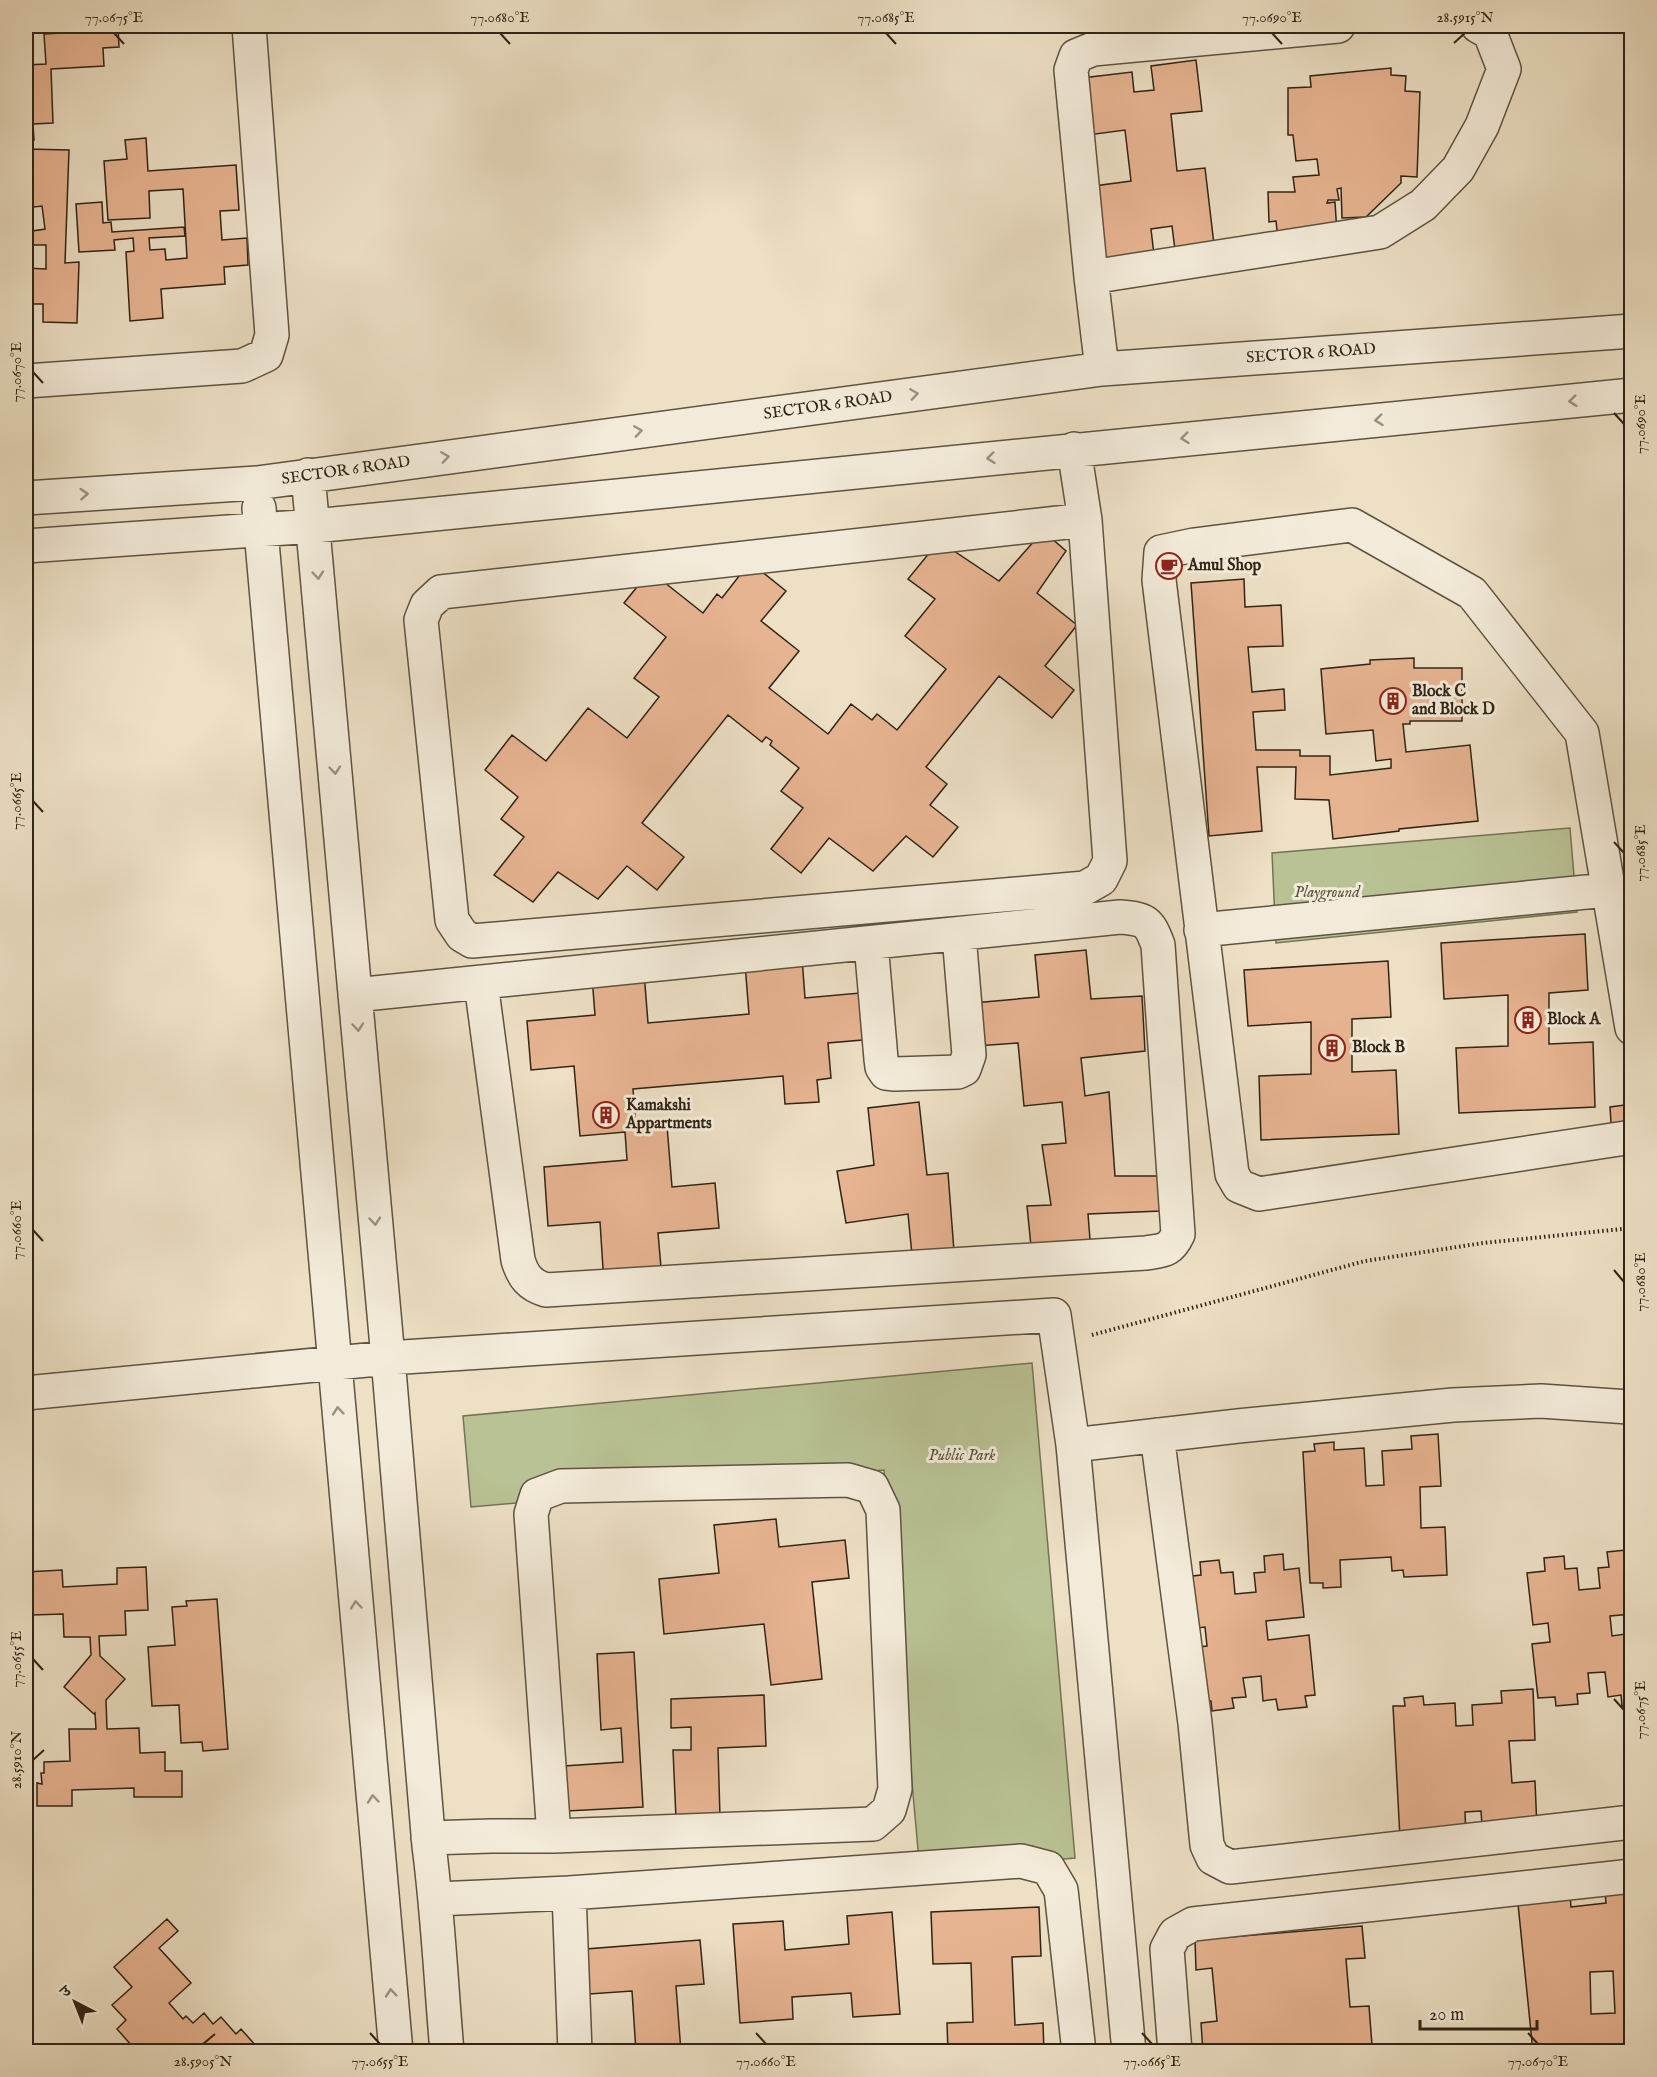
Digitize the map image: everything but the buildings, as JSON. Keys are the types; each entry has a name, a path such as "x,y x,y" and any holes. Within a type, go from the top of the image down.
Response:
{"street":[{"path":"26,381 242,366 266,355 272,335 249,26"},
{"path":"1102,369 1071,70 1076,56 1093,49 1338,26"},
{"path":"1091,277 1380,232 1423,206 1458,169 1482,126 1504,69 1490,33 1478,26"},
{"name":"SECTOR 6 ROAD","path":"26,498 257,483 1102,369 1632,331"},
{"path":"26,546 314,526 1632,395"},
{"path":"1074,449 1085,520 1110,861 1101,879 1085,888 472,941 462,935 452,920 421,620 427,605 441,592 1085,520"},
{"path":"308,476 388,1358 428,1838 436,1899 447,2052"},
{"path":"257,483 396,2052"},
{"path":"1632,1028 1582,733 1472,593 1353,525 1194,545 1161,552 1159,580 1201,930 1232,1174 1239,1186 1259,1194 1632,1137"},
{"path":"1201,930 1607,890"},
{"path":"355,995 1120,917 1137,918 1151,926 1158,945 1178,1234 1173,1245 1164,1250 1146,1253 546,1290 533,1286 522,1274 518,1260 482,983"},
{"path":"871,944 881,1059 886,1073 958,1072 964,1068 969,1055 959,935"},
{"path":"26,1393 388,1358 1054,1315 1073,1445 1129,2052"},
{"path":"1073,1445 1453,1405 1541,1401 1632,1409"},
{"path":"1157,1435 1195,1723 1207,1845 1213,1858 1230,1868 1632,1821"},
{"path":"428,1838 554,1836 873,1824 889,1810 895,1789 883,1510 872,1487 848,1480 561,1486 537,1495 531,1514 554,1836"},
{"path":"436,1899 569,1893 1021,1861 1048,1868 1061,1890 1079,2052"},
{"path":"1175,2052 1167,1949 1175,1934 1192,1924 1632,1876"},
{"path":"569,1893 575,2052"}],"path":[{"path":"1058,1344 1365,1262 1483,1244 1632,1228"}],"green space":[{"name":"Playground","path":"1570,828 1577,912 1276,943 1272,853"},
{"name":"Public Park","path":"1032,1363 1075,1858 920,1872 884,1470 471,1507 463,1416"}],"place":[{"name":"Amul Shop","path":"1169,566"},
{"name":"Block C and Block D","path":"1393,701"},
{"name":"Block A","path":"1528,1020"},
{"name":"Block B","path":"1332,1048"},
{"name":"Kamakshi Appartments","path":"606,1115"}]}
